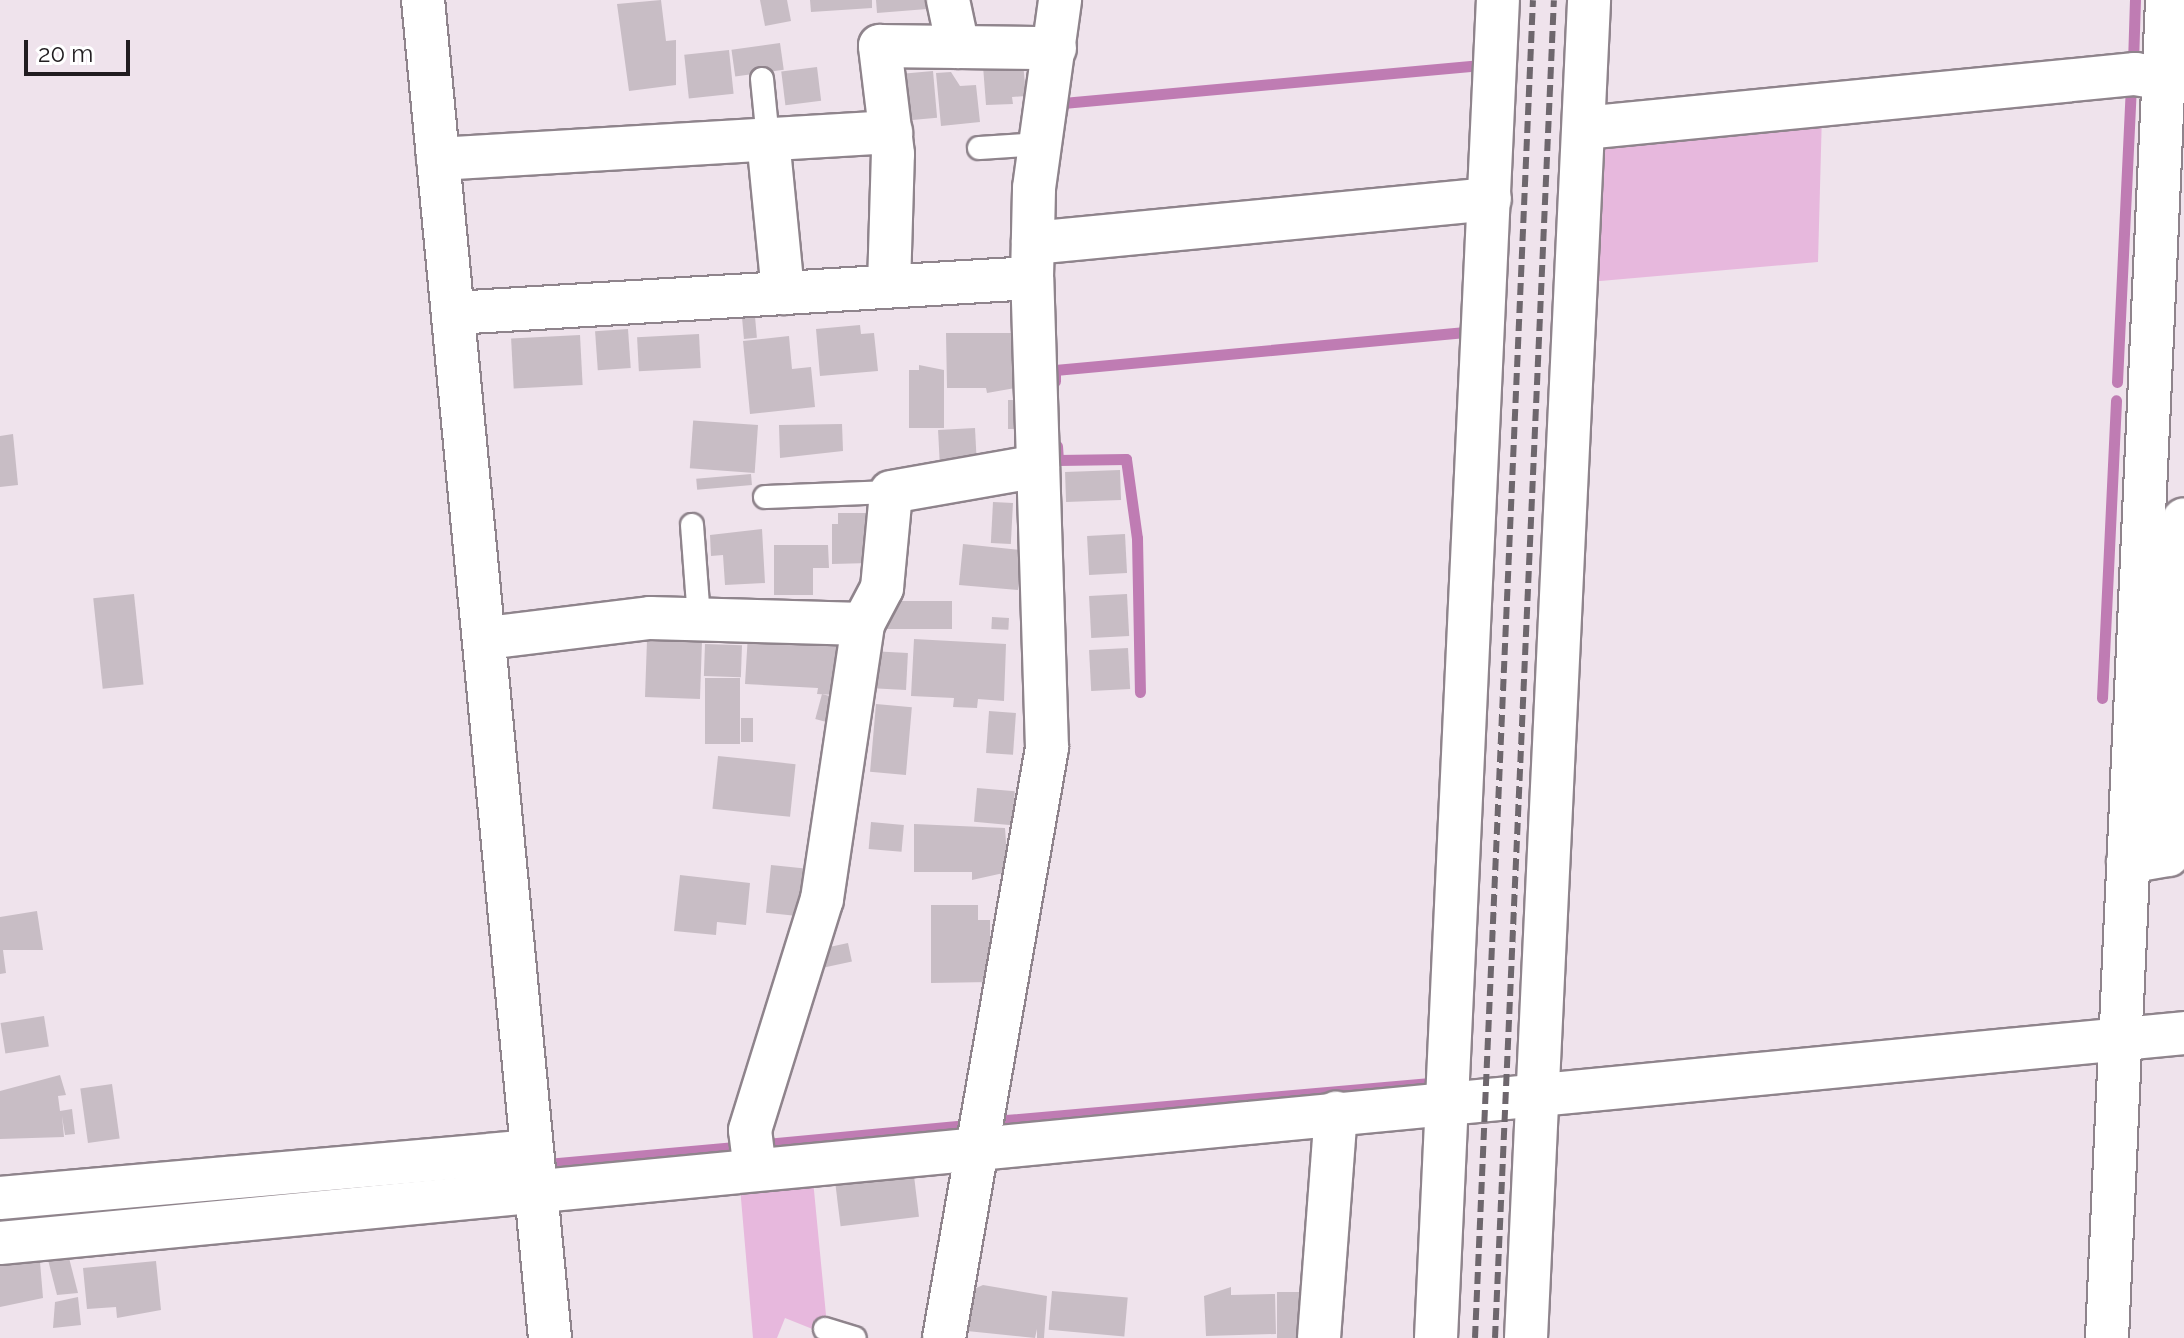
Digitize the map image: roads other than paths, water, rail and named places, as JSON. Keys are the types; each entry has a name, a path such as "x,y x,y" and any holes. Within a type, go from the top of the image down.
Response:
{"street":[{"path":"423,0 487,638 550,1338"},
{"path":"948,0 958,47"},
{"path":"944,1338 1047,748 1033,260 1041,144 1060,0"},
{"path":"1436,1338 1498,0"},
{"path":"1526,1338 1589,0"},
{"path":"2107,1338 2128,862 2173,537 2174,80 2167,0"},
{"path":"889,286 891,132 880,46 1055,48"},
{"path":"1584,128 2135,74 2174,80"},
{"path":"438,159 891,132"},
{"path":"768,139 783,293"},
{"path":"454,313 889,286 1033,260 1490,199"},
{"path":"755,1170 750,1130 822,899 863,624 882,588 891,492 1038,466"},
{"path":"487,638 650,618 863,624"},
{"path":"0,1243 2184,1033"},
{"path":"1319,1338 1336,1113"},
{"path":"0,1198 532,1151"}],"lane":[{"path":"762,79 768,139"},
{"path":"979,148 1041,144"},
{"path":"765,497 891,492"},
{"path":"692,525 699,619"},
{"path":"825,1329 855,1338"}],"waterway":[{"path":"2133,63 2135,0"},
{"path":"1062,113 1063,103 1481,65"},
{"path":"2117,382 2131,89"},
{"path":"1055,381 1055,370 1465,332"},
{"path":"2102,698 2116,400"},
{"path":"1057,446 1058,460 1126,459 1137,538 1140,692"},
{"path":"1006,1120 1430,1083"},
{"path":"766,1144 957,1126"},
{"path":"547,1164 735,1147"}],"railway":[{"path":"1475,1338 1533,0"},
{"path":"1495,1338 1554,0"}]}
